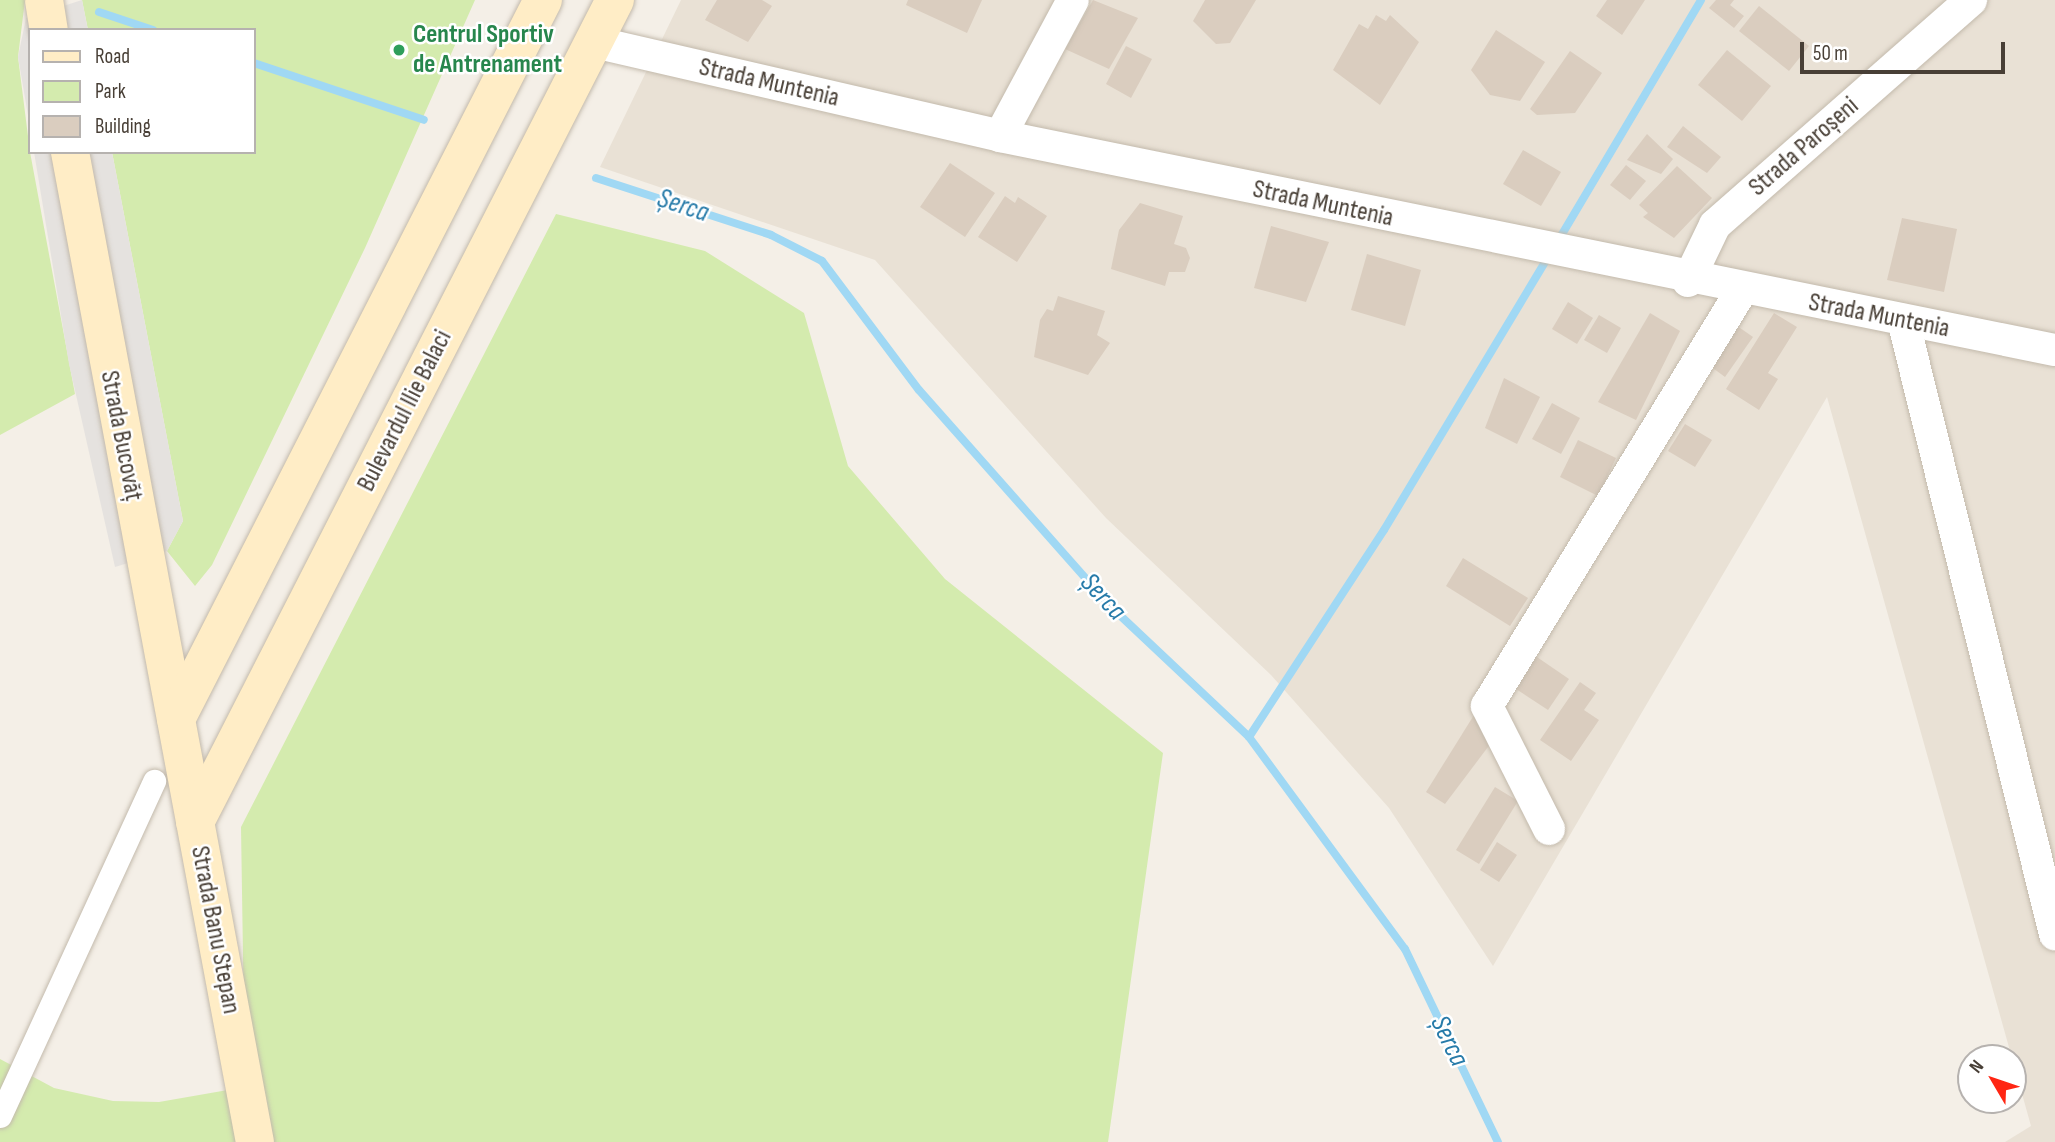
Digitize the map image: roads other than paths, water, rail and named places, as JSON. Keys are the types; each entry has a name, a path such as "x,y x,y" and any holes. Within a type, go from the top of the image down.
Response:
{"main road":[{"path":"44,0 49,28"},
{"path":"176,719 543,0"},
{"name":"Bulevardul Ilie Balaci","path":"195,822 615,0"},
{"name":"Strada Bucovăț","path":"70,154 176,719"},
{"name":"Strada Banu Stepan","path":"176,719 255,1142"}],"street":[{"path":"1000,136 1073,0"},
{"name":"Strada Paroșeni","path":"1688,281 1715,225 1971,0"},
{"name":"Strada Muntenia","path":"594,42 1000,136 1688,281 2055,350"},
{"path":"1549,829 1486,705 1742,290"},
{"path":"1903,320 2055,934"},
{"path":"0,1115 155,781"}],"waterway":[{"path":"1558,241 1701,0"},
{"name":"Șerca","path":"99,12 147,28"},
{"name":"Șerca","path":"256,64 424,120"},
{"name":"Șerca","path":"596,178 771,235 822,261 919,390 1109,605 1249,737 1405,949 1498,1142"},
{"path":"1249,737 1384,530 1549,255"}],"place":[{"name":"Centrul Sportiv de Antrenament","path":"399,50"}]}
